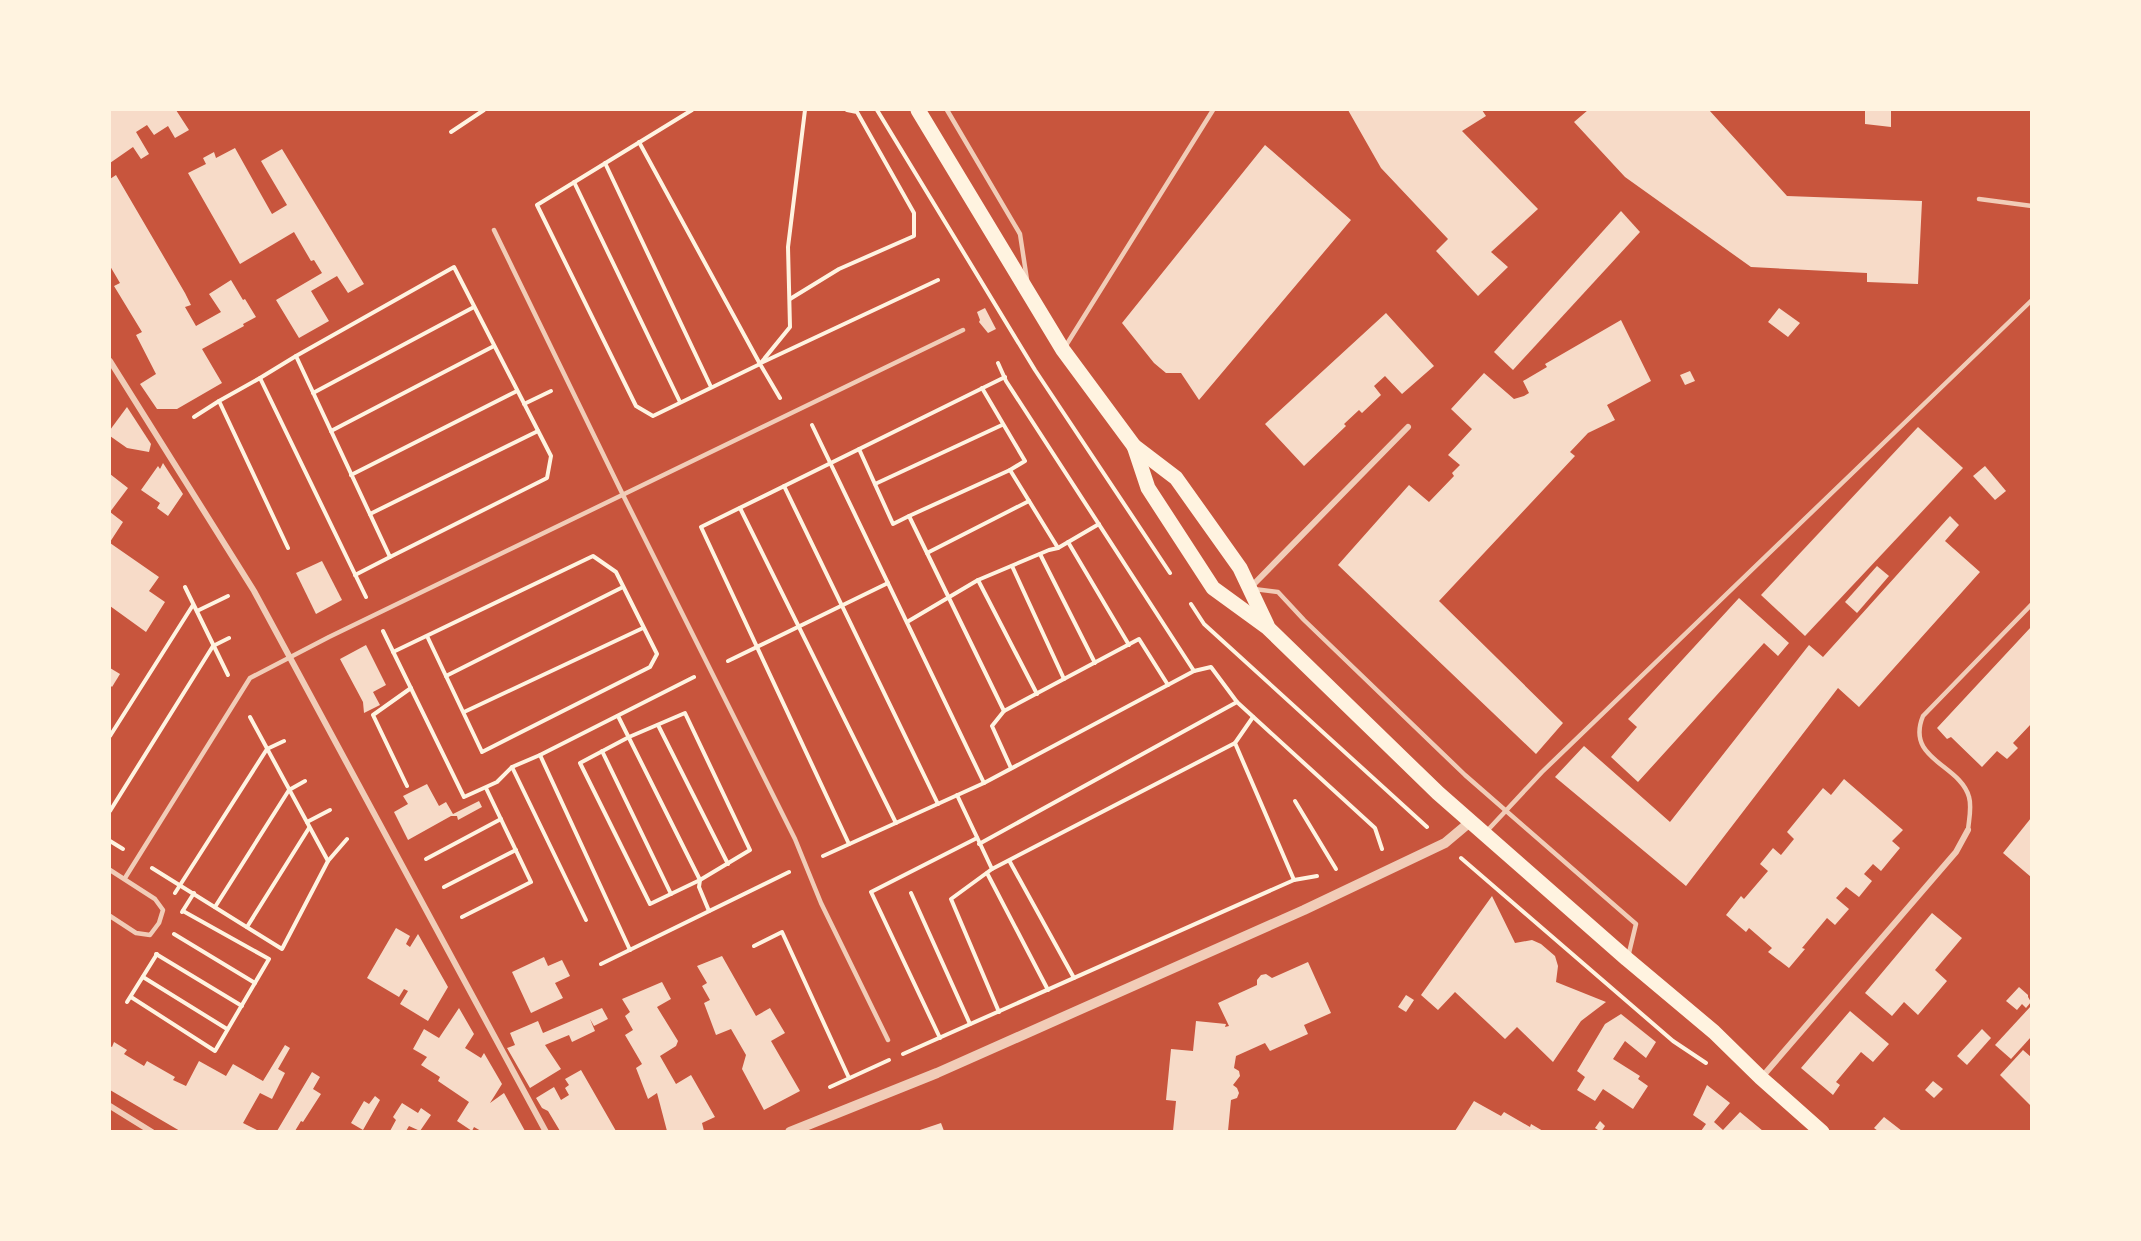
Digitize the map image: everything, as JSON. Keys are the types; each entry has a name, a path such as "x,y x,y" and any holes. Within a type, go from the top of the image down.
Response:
{"main road":[{"path":"918,110 1063,350 1134,446 1176,478 1240,568 1268,628"},
{"path":"1134,446 1148,488 1213,588 1268,628 1470,822 1714,1032 1761,1078 1822,1131"}],"street":[{"path":"110,361 254,591 546,1131"},
{"path":"1250,588 1408,427"},
{"path":"790,1131 937,1073 1304,910 1445,843 1470,822"},
{"path":"1761,1078 1956,852 1968,830"},
{"path":"110,1106 152,1131"}],"lane":[{"path":"947,110 1020,234 1029,295"},
{"path":"1063,350 1213,110"},
{"path":"1979,200 2031,206"},
{"path":"494,230 795,839 888,1040"},
{"path":"1484,834 1542,772 2031,300"},
{"path":"125,879 250,678 963,330"},
{"path":"1250,588 1278,592 1390,703 1506,811 1636,924 1628,960"},
{"path":"1968,830 1971,806 1969,795 1961,782 1930,756 1921,740 1919,726 1923,716 2031,604"},
{"path":"110,870 155,899 163,910 159,923 150,934 136,933 110,916"}],"path":[{"path":"452,132 484,110"},
{"path":"692,110 537,205 636,406 653,416 938,280"},
{"path":"760,364 790,327 788,247 805,110"},
{"path":"790,299 839,269 914,236 914,213 856,112 847,110"},
{"path":"639,142 789,415"},
{"path":"605,163 711,387"},
{"path":"574,182 680,402"},
{"path":"194,417 219,400 454,267 550,456 547,478 356,575"},
{"path":"313,393 474,307"},
{"path":"331,431 494,346"},
{"path":"296,357 390,557"},
{"path":"998,363 1194,671"},
{"path":"849,844 701,527 1005,377"},
{"path":"260,378 464,797 497,782 512,767 888,583"},
{"path":"524,404 568,382"},
{"path":"859,448 893,524 1010,470 1025,461 982,388"},
{"path":"351,475 517,391"},
{"path":"219,400 288,548"},
{"path":"804,408 984,783"},
{"path":"875,484 1003,425"},
{"path":"370,514 538,431"},
{"path":"1010,470 1058,548"},
{"path":"784,486 938,804"},
{"path":"927,553 1029,501"},
{"path":"740,508 896,823"},
{"path":"909,516 1004,711"},
{"path":"907,622 978,580 1058,548 1099,525"},
{"path":"1068,542 1130,645"},
{"path":"1040,554 1095,663"},
{"path":"393,652 593,556 616,572 657,654 650,667 483,752 427,636"},
{"path":"1012,566 1064,679"},
{"path":"978,580 1037,694"},
{"path":"185,587 238,696 327,861"},
{"path":"446,676 623,587"},
{"path":"197,611 228,596"},
{"path":"110,736 193,604"},
{"path":"464,712 643,627"},
{"path":"110,811 213,646 230,638"},
{"path":"1011,768 992,726 1004,711 1139,639 1168,685"},
{"path":"601,964 805,864 984,783 1194,671 1211,667 1237,702 1375,828 1383,849 1373,853"},
{"path":"406,786 373,715 411,688"},
{"path":"979,844 1237,702"},
{"path":"685,713 750,850 700,880 650,904 580,763 628,738 685,713"},
{"path":"618,716 700,880 699,887 709,911"},
{"path":"999,1012 951,899 992,869 1010,862 1234,743 1253,717"},
{"path":"658,725 728,864"},
{"path":"162,914 267,749 284,741"},
{"path":"1234,743 1294,880"},
{"path":"603,751 672,894"},
{"path":"540,755 630,950"},
{"path":"512,767 586,920"},
{"path":"215,907 289,790 305,781"},
{"path":"462,917 531,882 486,788"},
{"path":"957,795 992,869"},
{"path":"1294,801 1336,869"},
{"path":"307,822 330,810"},
{"path":"426,859 501,819"},
{"path":"247,927 310,827"},
{"path":"940,1038 872,891 976,838"},
{"path":"110,841 282,949 327,861 347,839"},
{"path":"444,887 516,850"},
{"path":"1461,858 1673,1041 1711,1067"},
{"path":"1010,862 1074,978"},
{"path":"830,1087 1294,880 1317,876 1345,865"},
{"path":"987,873 1048,990"},
{"path":"911,893 970,1024"},
{"path":"130,997 215,1051 269,959 183,910"},
{"path":"170,932 255,983"},
{"path":"754,946 782,932 849,1078"},
{"path":"156,954 242,1006"},
{"path":"143,977 227,1029"}],"building":[{"path":"110,110 176,110 189,130 175,138 168,126 154,135 147,125 136,132 149,154 141,159 133,147 110,163"},
{"path":"1348,110 1482,110 1486,116 1462,131 1538,209 1491,252 1508,267 1478,296 1436,251 1448,239 1381,168"},
{"path":"1588,110 1709,110 1787,196 1922,201 1918,284 1867,282 1867,273 1751,267 1625,177 1574,122"},
{"path":"1865,110 1891,110 1891,127 1865,124"},
{"path":"1265,145 1351,220 1199,400 1181,373 1166,373 1154,363 1122,323"},
{"path":"235,148 272,214 287,205 261,161 282,149 364,284 348,293 337,276 311,291 329,321 299,338 276,300 322,273 314,260 311,261 294,232 240,264 188,173 206,164 203,158 214,152 216,158"},
{"path":"116,175 185,293 191,305 185,307 196,326 221,312 209,294 231,280 256,317 202,349 222,383 177,409 157,409 140,384 156,374 136,335 142,332 114,286 120,283 110,266 110,179"},
{"path":"1621,211 1640,232 1513,370 1494,352"},
{"path":"985,308 996,329 988,333 979,322 977,312"},
{"path":"1779,308 1800,323 1788,337 1768,322"},
{"path":"1386,313 1434,366 1402,394 1385,376 1374,386 1381,395 1362,413 1359,410 1344,424 1346,426 1304,466 1265,424"},
{"path":"1621,320 1651,381 1607,405 1615,420 1588,433 1570,452 1575,456 1439,601 1563,723 1536,754 1338,565 1409,485 1429,502 1454,476 1452,473 1460,465 1448,455 1472,429 1451,409 1484,373 1514,399 1524,396 1529,393 1523,381 1547,367 1545,364"},
{"path":"1690,371 1695,381 1685,385 1680,375"},
{"path":"127,407 151,444 149,452 127,448 110,436 110,430"},
{"path":"1918,427 1963,468 1805,636 1761,595"},
{"path":"163,463 183,494 168,516 157,508 160,503 141,490 158,466 160,469"},
{"path":"1985,466 2006,491 1995,500 1973,476"},
{"path":"110,474 128,488 110,512"},
{"path":"110,512 123,522 110,542"},
{"path":"1950,516 1959,525 1945,541 1980,572 1859,707 1838,688 1686,886 1555,777 1584,746 1670,822 1809,645 1823,657"},
{"path":"110,543 159,577 149,591 165,602 146,632 110,606"},
{"path":"322,561 342,600 316,614 296,573"},
{"path":"1877,566 1889,576 1857,613 1845,602"},
{"path":"1739,598 1789,643 1778,656 1764,643 1638,782 1611,757 1637,727 1628,719"},
{"path":"2031,627 2031,724 2013,743 2018,748 2007,759 1997,751 1982,767 1951,737 1947,739 1937,728"},
{"path":"366,645 386,685 373,692 380,705 364,713 363,702 340,659"},
{"path":"110,668 120,674 112,687 110,685"},
{"path":"1844,779 1903,830 1892,841 1900,848 1881,871 1873,864 1864,874 1872,881 1859,897 1846,887 1836,898 1849,909 1835,925 1827,918 1789,968 1768,952 1772,948 1749,928 1746,932 1726,915 1741,896 1744,899 1768,871 1760,864 1773,848 1781,855 1794,839 1787,832 1823,788 1831,795"},
{"path":"427,784 439,806 446,802 453,814 479,801 482,807 458,820 457,816 451,816 408,840 394,812 408,804 403,796"},
{"path":"2031,818 2031,877 2003,853"},
{"path":"1492,896 1515,943 1532,940 1541,944 1555,956 1558,966 1556,982 1606,1002 1581,1021 1553,1062 1517,1027 1505,1039 1455,992 1438,1010 1421,995"},
{"path":"1932,913 1962,938 1935,970 1947,981 1918,1015 1904,1002 1892,1016 1865,993"},
{"path":"396,928 410,936 406,944 410,947 418,934 448,987 428,1021 400,1004 408,991 404,989 399,997 367,978"},
{"path":"722,956 756,1016 770,1008 785,1033 771,1041 800,1091 764,1110 742,1069 746,1055 731,1029 716,1035 704,1003 710,1000 702,986 707,983 697,966"},
{"path":"544,957 548,966 562,960 570,976 555,983 563,998 531,1013 512,972"},
{"path":"1308,962 1331,1013 1304,1025 1308,1034 1270,1051 1265,1043 1236,1056 1234,1068 1239,1071 1240,1076 1233,1085 1239,1093 1237,1098 1231,1100 1228,1131 1173,1131 1176,1101 1166,1100 1171,1049 1193,1051 1196,1021 1229,1026 1218,1003 1257,985 1257,980 1261,975 1266,974 1272,978"},
{"path":"662,982 671,999 657,1007 678,1041 676,1046 660,1056 676,1084 691,1075 715,1117 702,1123 704,1131 667,1131 657,1093 648,1099 636,1068 642,1064 625,1035 633,1030 625,1016 630,1012 622,999"},
{"path":"2019,987 2028,995 2031,1002 2026,1008 2022,1004 2017,1010 2006,1001"},
{"path":"1406,995 1414,1000 1406,1012 1398,1007"},
{"path":"2031,1006 2031,1037 2011,1059 1995,1045"},
{"path":"459,1008 474,1034 465,1048 481,1058 484,1053 502,1084 490,1103 504,1093 525,1131 481,1131 474,1127 472,1131 457,1121 469,1102 438,1081 440,1077 421,1065 427,1057 413,1049 424,1029 439,1038"},
{"path":"602,1008 608,1019 594,1026 590,1019 595,1031 572,1042 569,1035 545,1045 561,1069 530,1088 507,1048 515,1045 510,1033 538,1021 543,1033"},
{"path":"1850,1011 1889,1044 1873,1062 1861,1052 1836,1082 1840,1085 1833,1095 1801,1068"},
{"path":"1621,1014 1656,1042 1646,1058 1625,1041 1613,1059 1640,1076 1638,1079 1648,1086 1633,1109 1603,1089 1595,1101 1577,1090 1585,1077 1577,1071 1605,1024"},
{"path":"1982,1029 1991,1038 1967,1065 1957,1056"},
{"path":"114,1042 127,1050 124,1054 144,1066 147,1061 175,1077 173,1080 186,1086 199,1061 226,1076 233,1064 263,1081 285,1045 290,1048 278,1069 285,1073 272,1099 260,1093 243,1123 259,1131 180,1131 110,1090 110,1046 112,1047"},
{"path":"2023,1050 2031,1057 2031,1106 2000,1075"},
{"path":"581,1070 616,1131 560,1131 548,1111 542,1108 536,1098 554,1087 561,1100 569,1095 565,1088 569,1085 565,1079"},
{"path":"312,1072 320,1077 313,1089 321,1094 295,1131 277,1131"},
{"path":"1933,1081 1943,1089 1934,1098 1925,1090"},
{"path":"1707,1085 1730,1103 1714,1122 1723,1130 1740,1112 1763,1131 1701,1131 1706,1124 1693,1115"},
{"path":"375,1096 380,1100 363,1130 351,1123 364,1101 369,1104"},
{"path":"1474,1101 1501,1116 1504,1112 1530,1127 1531,1124 1543,1131 1455,1131"},
{"path":"402,1103 418,1113 421,1108 431,1115 420,1131 409,1126 406,1131 390,1131 396,1120 393,1117"},
{"path":"1884,1117 1902,1131 1878,1131 1874,1128"},
{"path":"1600,1121 1605,1126 1601,1132 1595,1128"},
{"path":"941,1123 944,1131 917,1131"}]}
